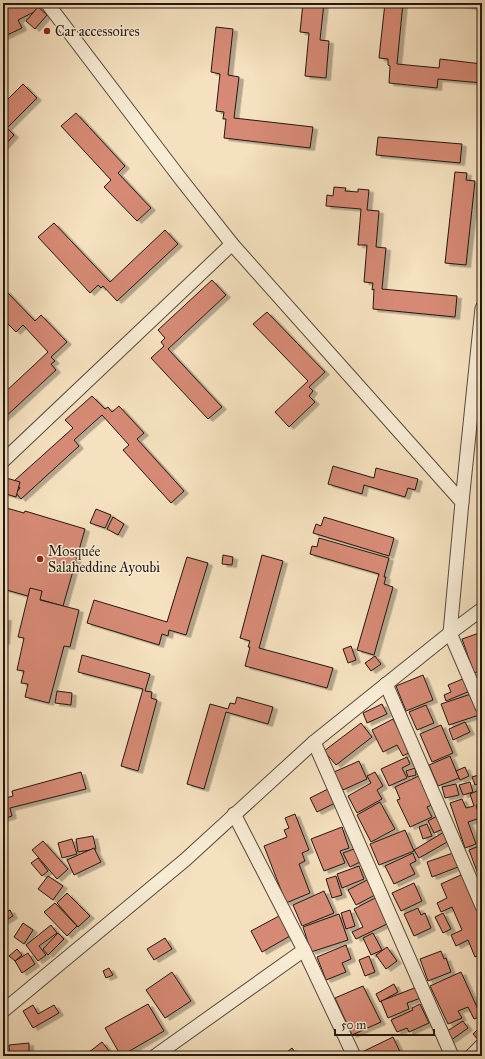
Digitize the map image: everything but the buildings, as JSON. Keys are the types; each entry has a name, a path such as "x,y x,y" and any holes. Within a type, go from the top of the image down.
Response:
{"street":[{"path":"47,3 232,244 462,502"},
{"path":"3,461 232,244"},
{"path":"482,308 450,632 482,707"},
{"path":"3,1011 185,860 314,742 450,632 482,609"},
{"path":"386,684 482,906"},
{"path":"314,742 452,1056"},
{"path":"234,814 304,950 354,1056"},
{"path":"155,1056 304,950"},
{"path":"471,1056 482,1045"}],"place":[{"name":"Car accessoires","path":"47,31"},
{"name":"Mosquée Salaheddine Ayoubi","path":"40,559"}]}
